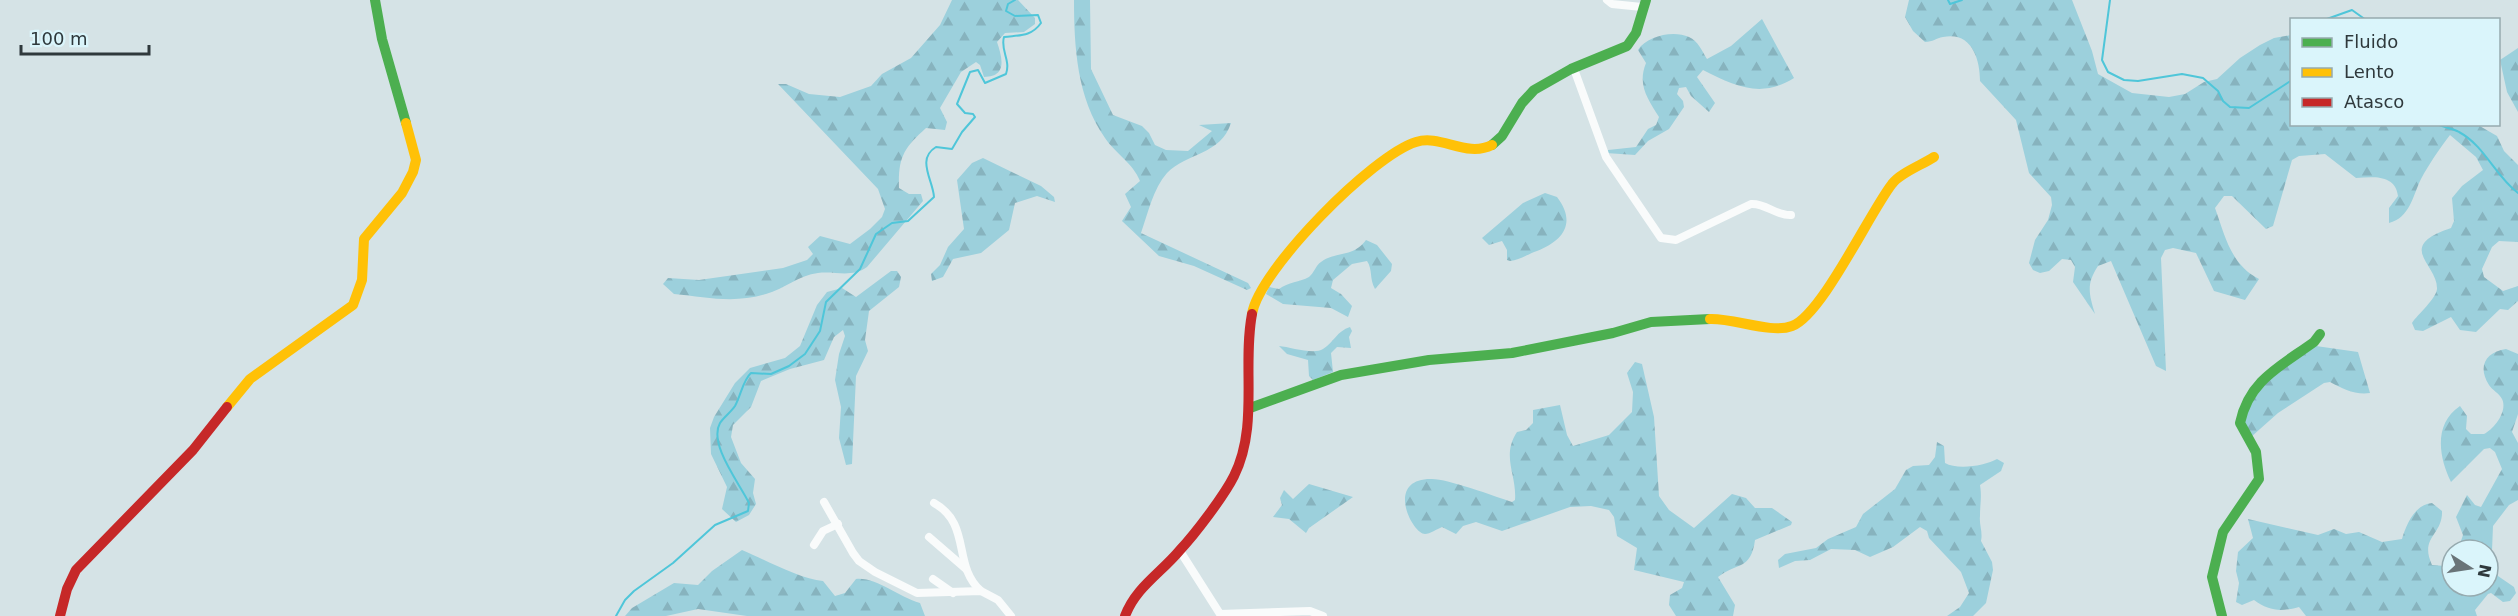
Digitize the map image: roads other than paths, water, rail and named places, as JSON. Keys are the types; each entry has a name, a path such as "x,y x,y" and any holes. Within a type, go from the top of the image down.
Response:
{"street":[{"path":"60,616 67,589 76,570 193,450 250,379 353,305 360,293 364,280 364,239 396,202 414,174 416,160 382,39 375,0"},
{"path":"1125,616 1131,600 1180,551 1235,475 1245,444 1250,408 1249,348 1257,297 1262,286 1334,204 1404,145 1421,141 1466,148 1490,147 1501,137 1526,96 1574,69 1616,53 1633,40 1644,3 1612,4 1607,0"},
{"path":"1574,69 1606,158 1661,238 1676,240 1751,204 1764,206 1783,215 1791,215"},
{"path":"1250,408 1341,375 1437,359 1512,353 1613,333 1651,322 1717,319 1784,328 1793,326 1804,316 1836,276 1893,182 1934,157"},
{"path":"2222,616 2212,577 2223,532 2259,479 2256,452 2240,423 2243,408 2258,382 2314,342 2320,334"},
{"path":"824,502 860,561 875,572 917,593 955,594 981,591"},
{"path":"934,503 954,521 966,569 973,584 998,600 1011,616"},
{"path":"814,545 823,531 838,524"},
{"path":"929,537 966,569"},
{"path":"1180,551 1220,614 1305,611 1323,616"},
{"path":"933,579 955,594"}],"waterway":[{"path":"616,616 625,600 634,591 673,563 715,525 748,511 749,503 727,464 718,442 717,432 720,423 735,406 751,373 771,374 789,366 805,354 820,331 826,302 860,269 876,234 892,223 908,221 934,197 927,170 927,157 936,147 952,149 962,132 975,117 973,114 965,113 957,104 970,72 978,70 985,83 1006,74 1004,37 1029,33 1041,23 1038,15 1015,16 1006,11 1008,4 1015,0"},
{"path":"1948,0 1950,4 1962,0"},
{"path":"2110,0 2102,60 2108,72 2124,80 2138,81 2182,74 2203,78 2218,91 2223,101 2230,107 2249,108 2290,81"},
{"path":"2330,18 2352,10 2363,18"},
{"path":"2442,126 2456,131 2476,145 2518,193"}]}
